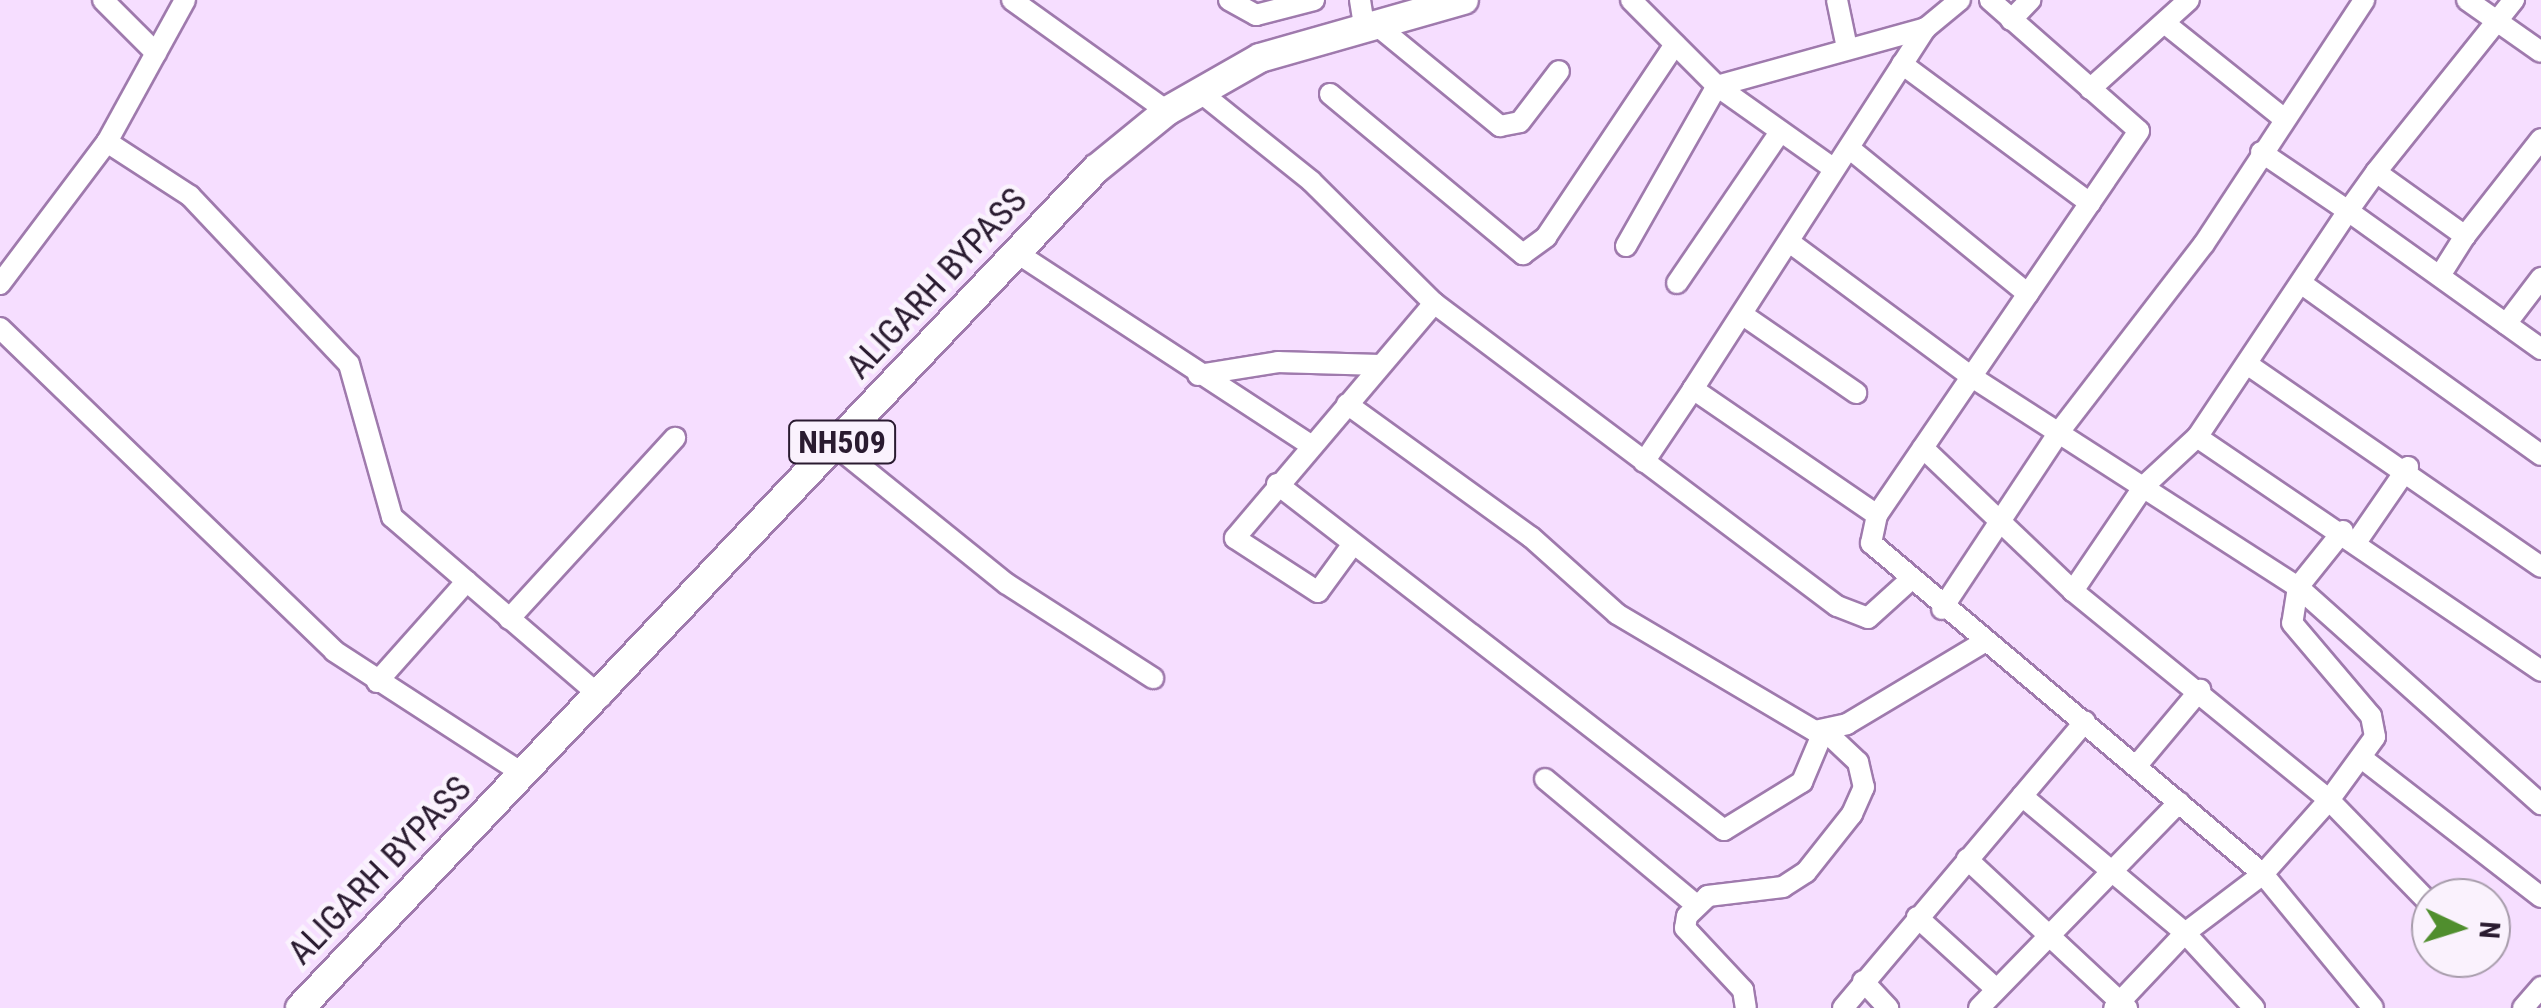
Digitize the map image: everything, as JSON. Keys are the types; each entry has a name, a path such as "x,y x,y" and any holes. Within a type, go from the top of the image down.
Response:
{"highway":[{"name":"ALIGARH BYPASS","path":"300,1008 525,775 589,686 838,447 1017,253 1167,111 1302,39 1365,16 1464,0"}],"street":[{"path":"103,0 156,52"},
{"path":"0,284 107,142 185,0"},
{"path":"1012,0 1167,111"},
{"path":"1229,0 1256,15 1314,0"},
{"path":"1631,0 1717,86 1778,134 1833,168"},
{"path":"1837,0 1847,48"},
{"path":"1644,462 1746,317 1833,168 1926,28 1960,0"},
{"path":"1990,0 2139,131 1878,516 1871,543 1942,609 2138,764 2262,874 2373,1008"},
{"path":"2011,20 2030,0"},
{"path":"2090,89 2167,25 2189,0"},
{"path":"1942,609 2059,432 2261,152 2364,0"},
{"path":"2467,0 2500,28 2541,52"},
{"path":"2073,591 2144,486 2197,438 2305,286 2376,172 2500,28 2514,0"},
{"path":"1365,16 1500,126 1520,122 1559,70"},
{"path":"2167,25 2282,117"},
{"path":"1626,246 1717,86 1926,28"},
{"path":"1330,94 1523,254 1546,237 1675,44"},
{"path":"1902,64 2090,204"},
{"path":"1200,92 1311,181 1434,303 1854,617 1876,612 1910,580"},
{"path":"1676,283 1778,134"},
{"path":"2441,274 2465,236 2541,139"},
{"path":"107,142 190,196 349,364 386,510 589,686"},
{"path":"1848,148 2028,294"},
{"path":"2261,152 2441,274 2541,349"},
{"path":"2376,172 2465,236"},
{"path":"1792,244 1972,377 2298,587 2541,804"},
{"path":"1017,253 1310,446"},
{"path":"2506,324 2541,278"},
{"path":"2305,286 2541,455"},
{"path":"1353,544 1318,592 1235,538 1276,484 1434,303"},
{"path":"1746,317 1856,393"},
{"path":"0,328 377,682 525,775"},
{"path":"1198,375 1278,362 1380,366"},
{"path":"2248,364 2408,467 2541,567"},
{"path":"1694,389 1878,516"},
{"path":"1347,404 1530,537 1617,614 1824,730 1865,771 1829,849 1783,887 1724,891 1695,904 1685,928 1750,1006"},
{"path":"510,619 675,438"},
{"path":"2197,438 2350,536 2541,671"},
{"path":"838,447 1007,584 1153,678"},
{"path":"1923,448 2073,591 2200,690 2329,800 2411,884"},
{"path":"1968,859 2120,1005 2185,932 2262,874 2364,759 2375,738 2370,716 2292,623 2298,587 2350,536 2408,467"},
{"path":"1276,484 1724,830 1802,782 1824,730 1984,642"},
{"path":"377,682 467,581"},
{"path":"2138,764 2200,690"},
{"path":"1843,1008 2085,722"},
{"path":"2364,759 2541,896"},
{"path":"1545,780 1695,904"},
{"path":"2022,796 2185,932 2254,1008"},
{"path":"1978,1008 1994,987 2179,802"},
{"path":"1917,918 1994,987"},
{"path":"1862,981 1888,1008"},
{"path":"2523,1008 2541,986"}]}
